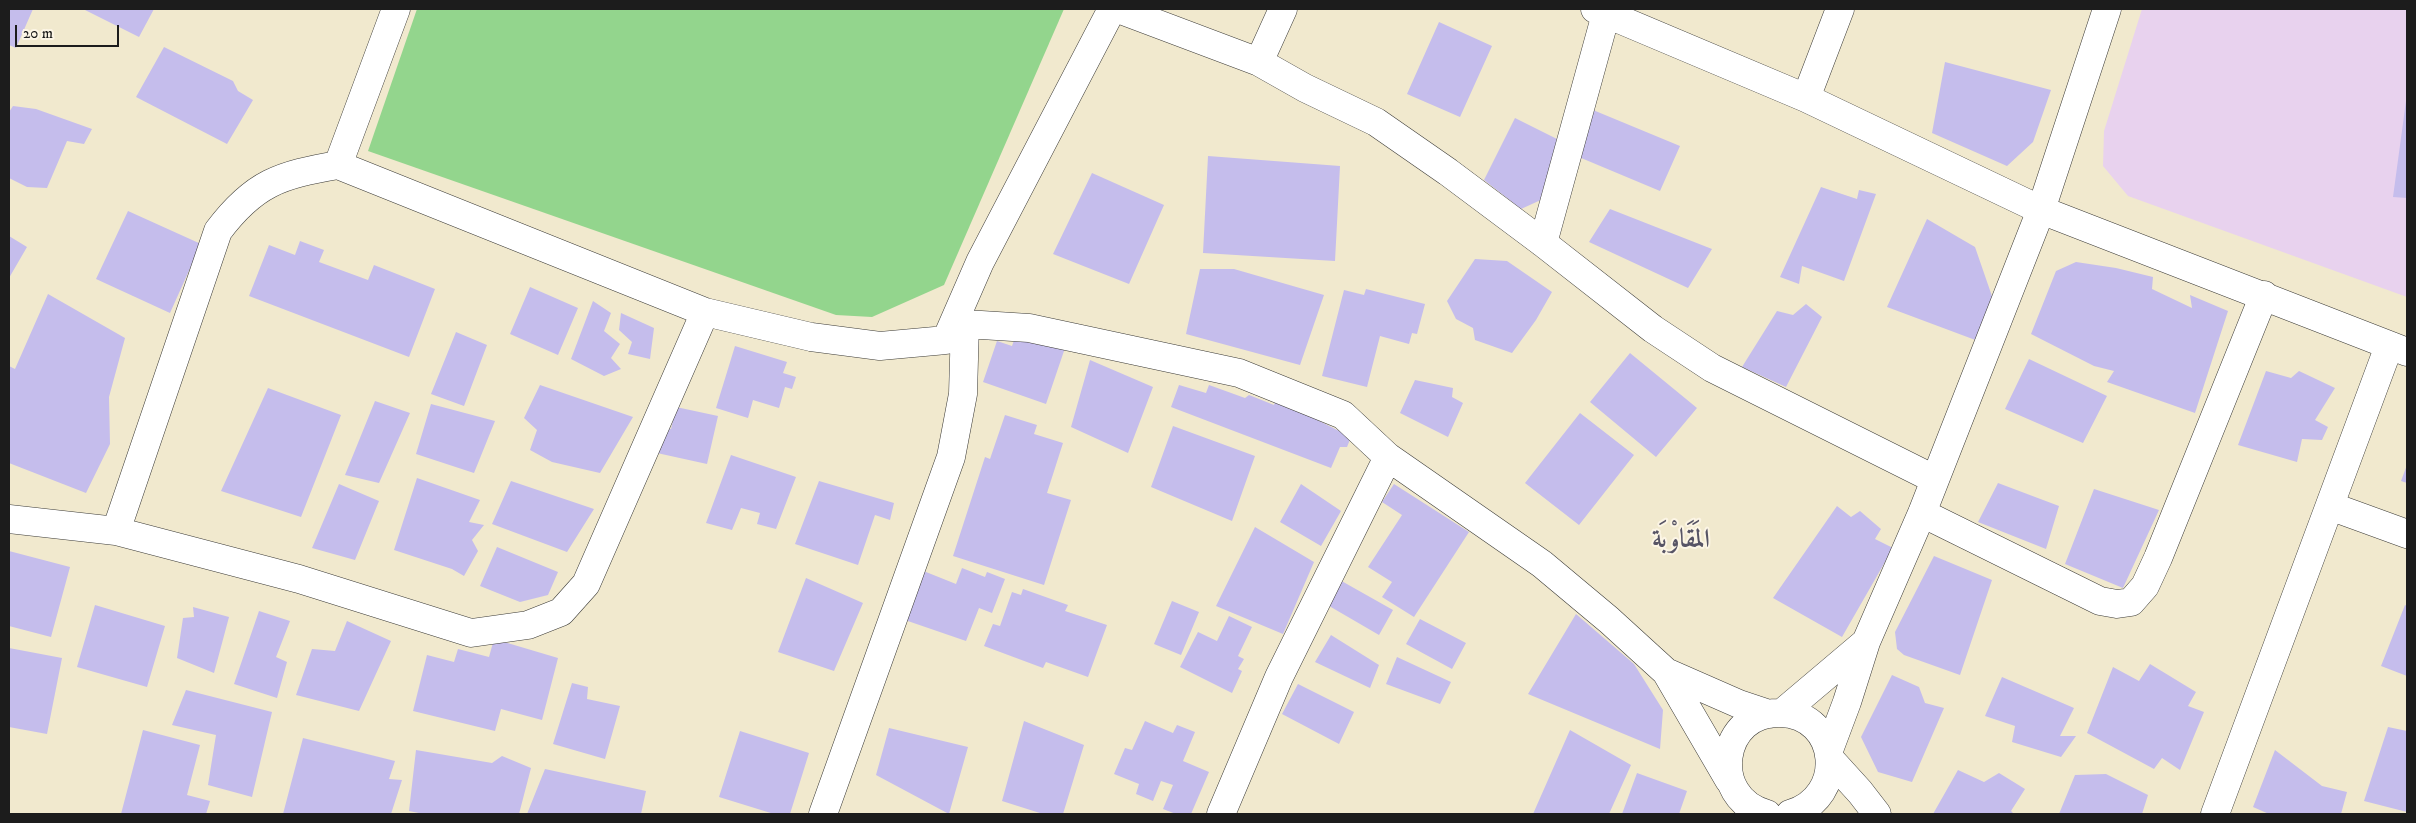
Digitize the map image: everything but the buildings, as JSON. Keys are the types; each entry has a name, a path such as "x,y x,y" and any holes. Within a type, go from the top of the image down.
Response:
{"street":[{"path":"338,165 396,9"},
{"path":"823,814 951,458 963,394 956,332 980,262 1112,9"},
{"path":"1118,9 1259,62 1305,88 1376,122 1448,172 1653,329 1712,368 1934,479"},
{"path":"1259,62 1283,9"},
{"path":"1806,98 1840,9"},
{"path":"1802,813 1819,797 1828,779 1829,754 1866,642 1922,513 2041,210 2107,9"},
{"path":"1543,243 1601,11 1806,98 2041,210 2264,295 2398,349 2330,506 2215,814"},
{"path":"116,532 218,231 235,209 260,188 295,172 338,165 705,312 810,337 880,346 956,332 1028,328 1239,373 1343,415 1388,457 1542,564 1666,672 1739,704 1802,718 1819,731 1829,754 1877,814"},
{"path":"1922,513 2100,600 2117,604 2131,602 2145,586 2158,558 2264,295"},
{"path":"9,519 116,532 298,579 471,633 528,626 561,612 586,584 705,312"},
{"path":"1221,814 1278,677 1388,457"},
{"path":"2330,506 2407,534"},
{"path":"1731,795 1727,766 1728,751 1734,738 1744,726 1756,718 1776,713 1866,642"},
{"path":"1666,672 1731,795 1757,812 1767,814"}],"shaded area":[{"path":"2142,9 2407,9 2407,297 2128,196 2103,166 2104,131"}],"green space":[{"path":"417,9 1064,9 944,285 872,317 836,315 368,151"}],"district":[{"name":"المَقَاوْبَة","path":"1681,542"}]}
